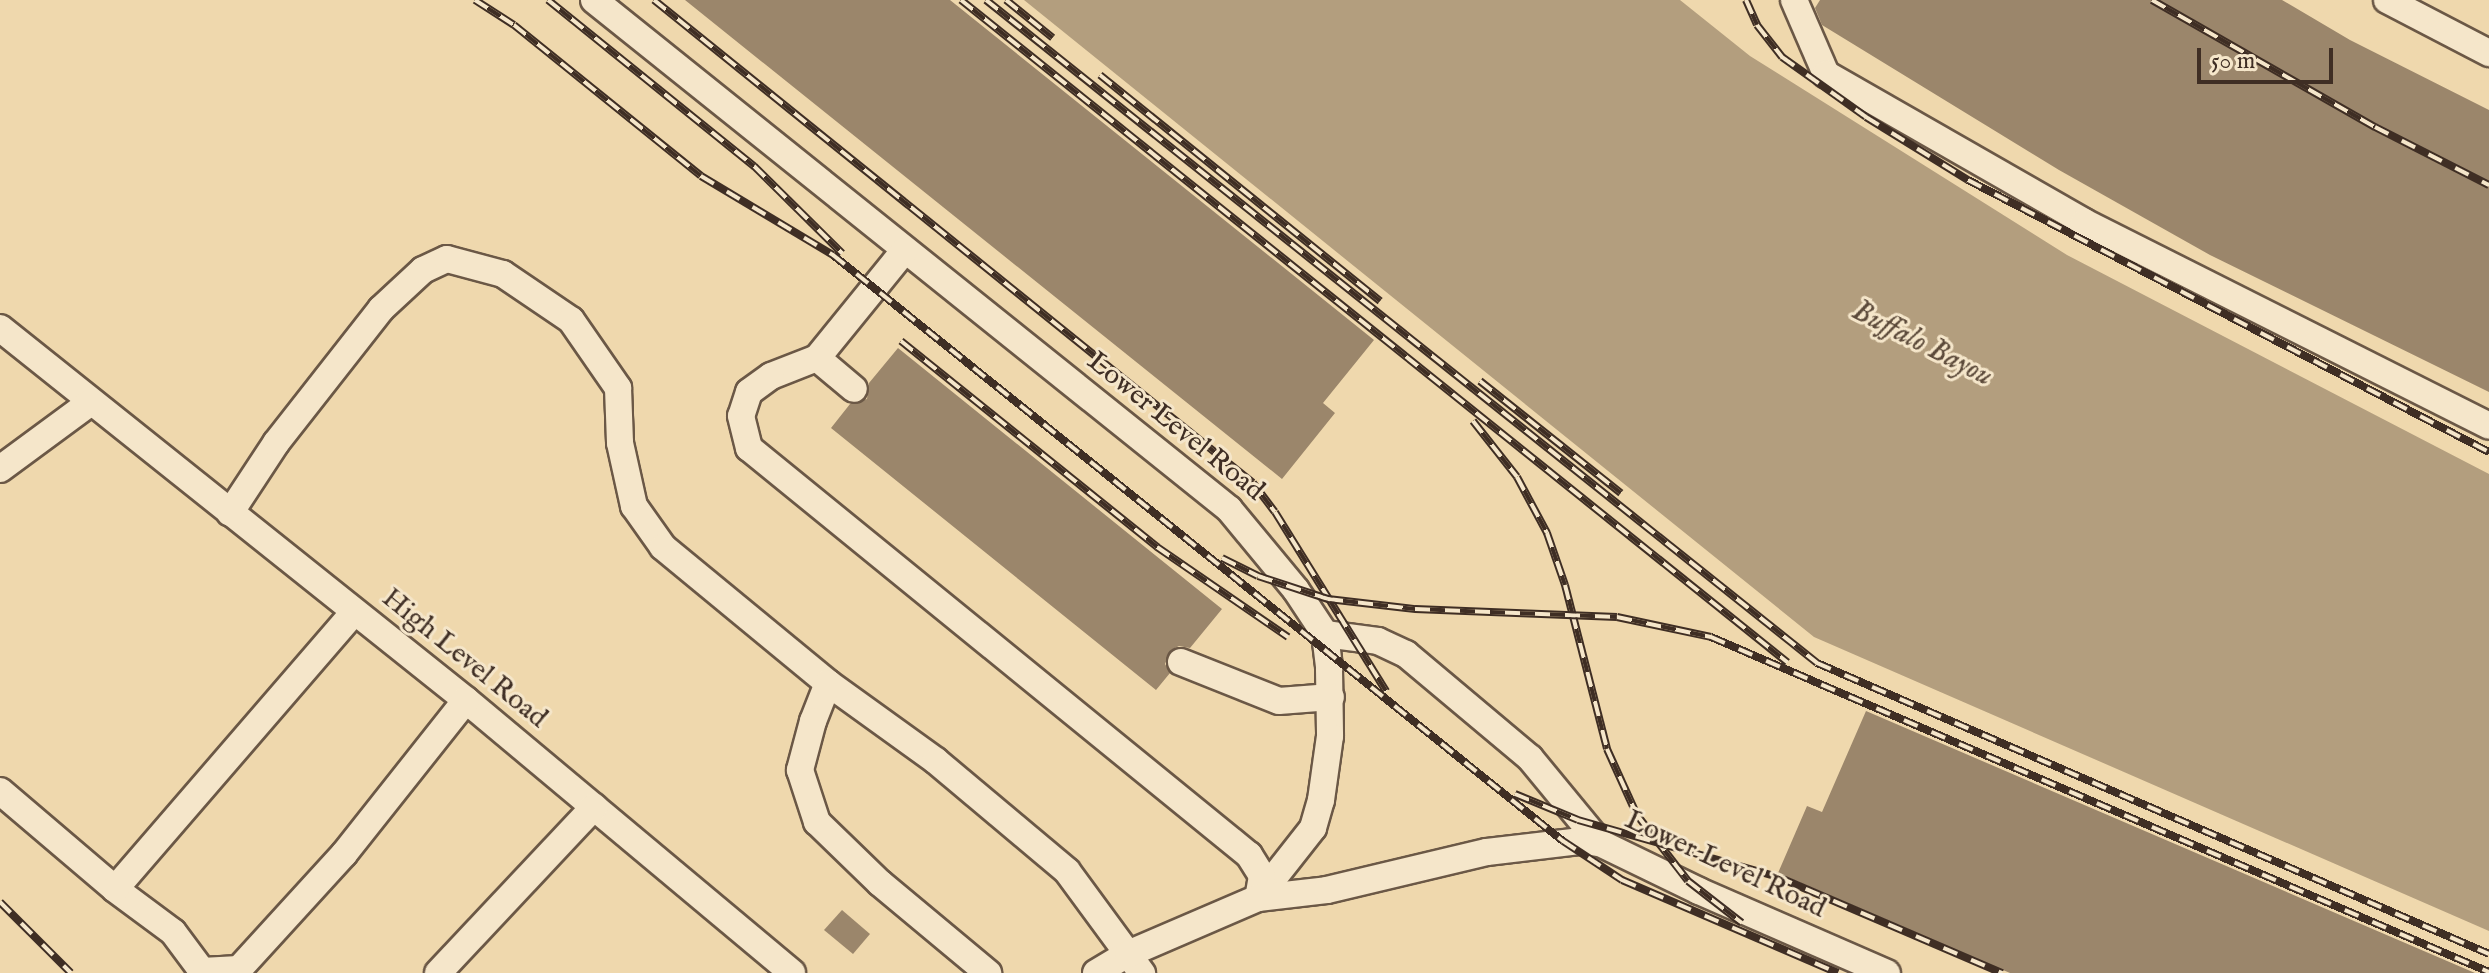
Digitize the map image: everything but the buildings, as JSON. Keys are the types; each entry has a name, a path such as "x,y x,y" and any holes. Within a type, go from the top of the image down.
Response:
{"lane":[{"name":"Lower Level Road","path":"594,0 1229,509 1253,534 1325,634"},
{"path":"1794,0 1826,74 2084,222 2489,426"},
{"path":"2387,0 2489,53"},
{"path":"904,251 817,358 771,376 749,392 741,416 749,448 1249,855 1262,876 1258,898"},
{"path":"230,513 276,443 381,309 423,270 447,259 503,274 571,320 618,388 620,443 634,506 663,547 828,683 936,761 1067,871 1135,964"},
{"name":"High Level Road","path":"0,328 466,700 792,973"},
{"path":"817,358 854,389"},
{"path":"0,469 91,402"},
{"path":"115,889 354,612"},
{"path":"1096,973 1135,964 1258,898 1313,828 1325,774 1331,697 1325,634 1378,641 1406,654 1530,758 1600,843"},
{"path":"1181,662 1279,701 1331,697"},
{"path":"828,683 813,721 800,770 817,822 880,883 988,973"},
{"path":"0,791 115,889 173,932 202,971 239,969 344,854 466,700"},
{"path":"438,973 594,807"},
{"name":"Lower Level Road","path":"1258,898 1327,890 1487,852 1563,841 1600,843 1699,891 1887,973"}],"water":[{"name":"Buffalo Bayou","path":"1024,0 1680,0 1750,56 2067,255 2489,474 2489,931 1814,637"}],"railway":[{"path":"475,0 514,25 701,176 833,255 1563,841 1622,880 1838,973"},
{"path":"548,0 754,166 842,253"},
{"path":"654,0 1253,483 1275,512 1386,691"},
{"path":"961,0 1787,662"},
{"path":"986,0 1817,663 2489,954"},
{"path":"1006,0 1053,38"},
{"path":"1746,0 1757,25 1782,57 1866,117 1968,180 2489,452"},
{"path":"2152,0 2375,127 2489,185"},
{"path":"1100,75 1380,301"},
{"path":"901,341 1157,547 1288,637"},
{"path":"1480,381 1621,493"},
{"path":"1473,421 1517,477 1547,533 1565,585 1607,749 1637,815 1688,881 1742,923"},
{"path":"1222,558 1258,576 1328,599 1415,609 1617,617 1711,637 2489,972"},
{"path":"1515,794 1578,820 1778,877 2002,973"},
{"path":"0,902 71,973"}]}
